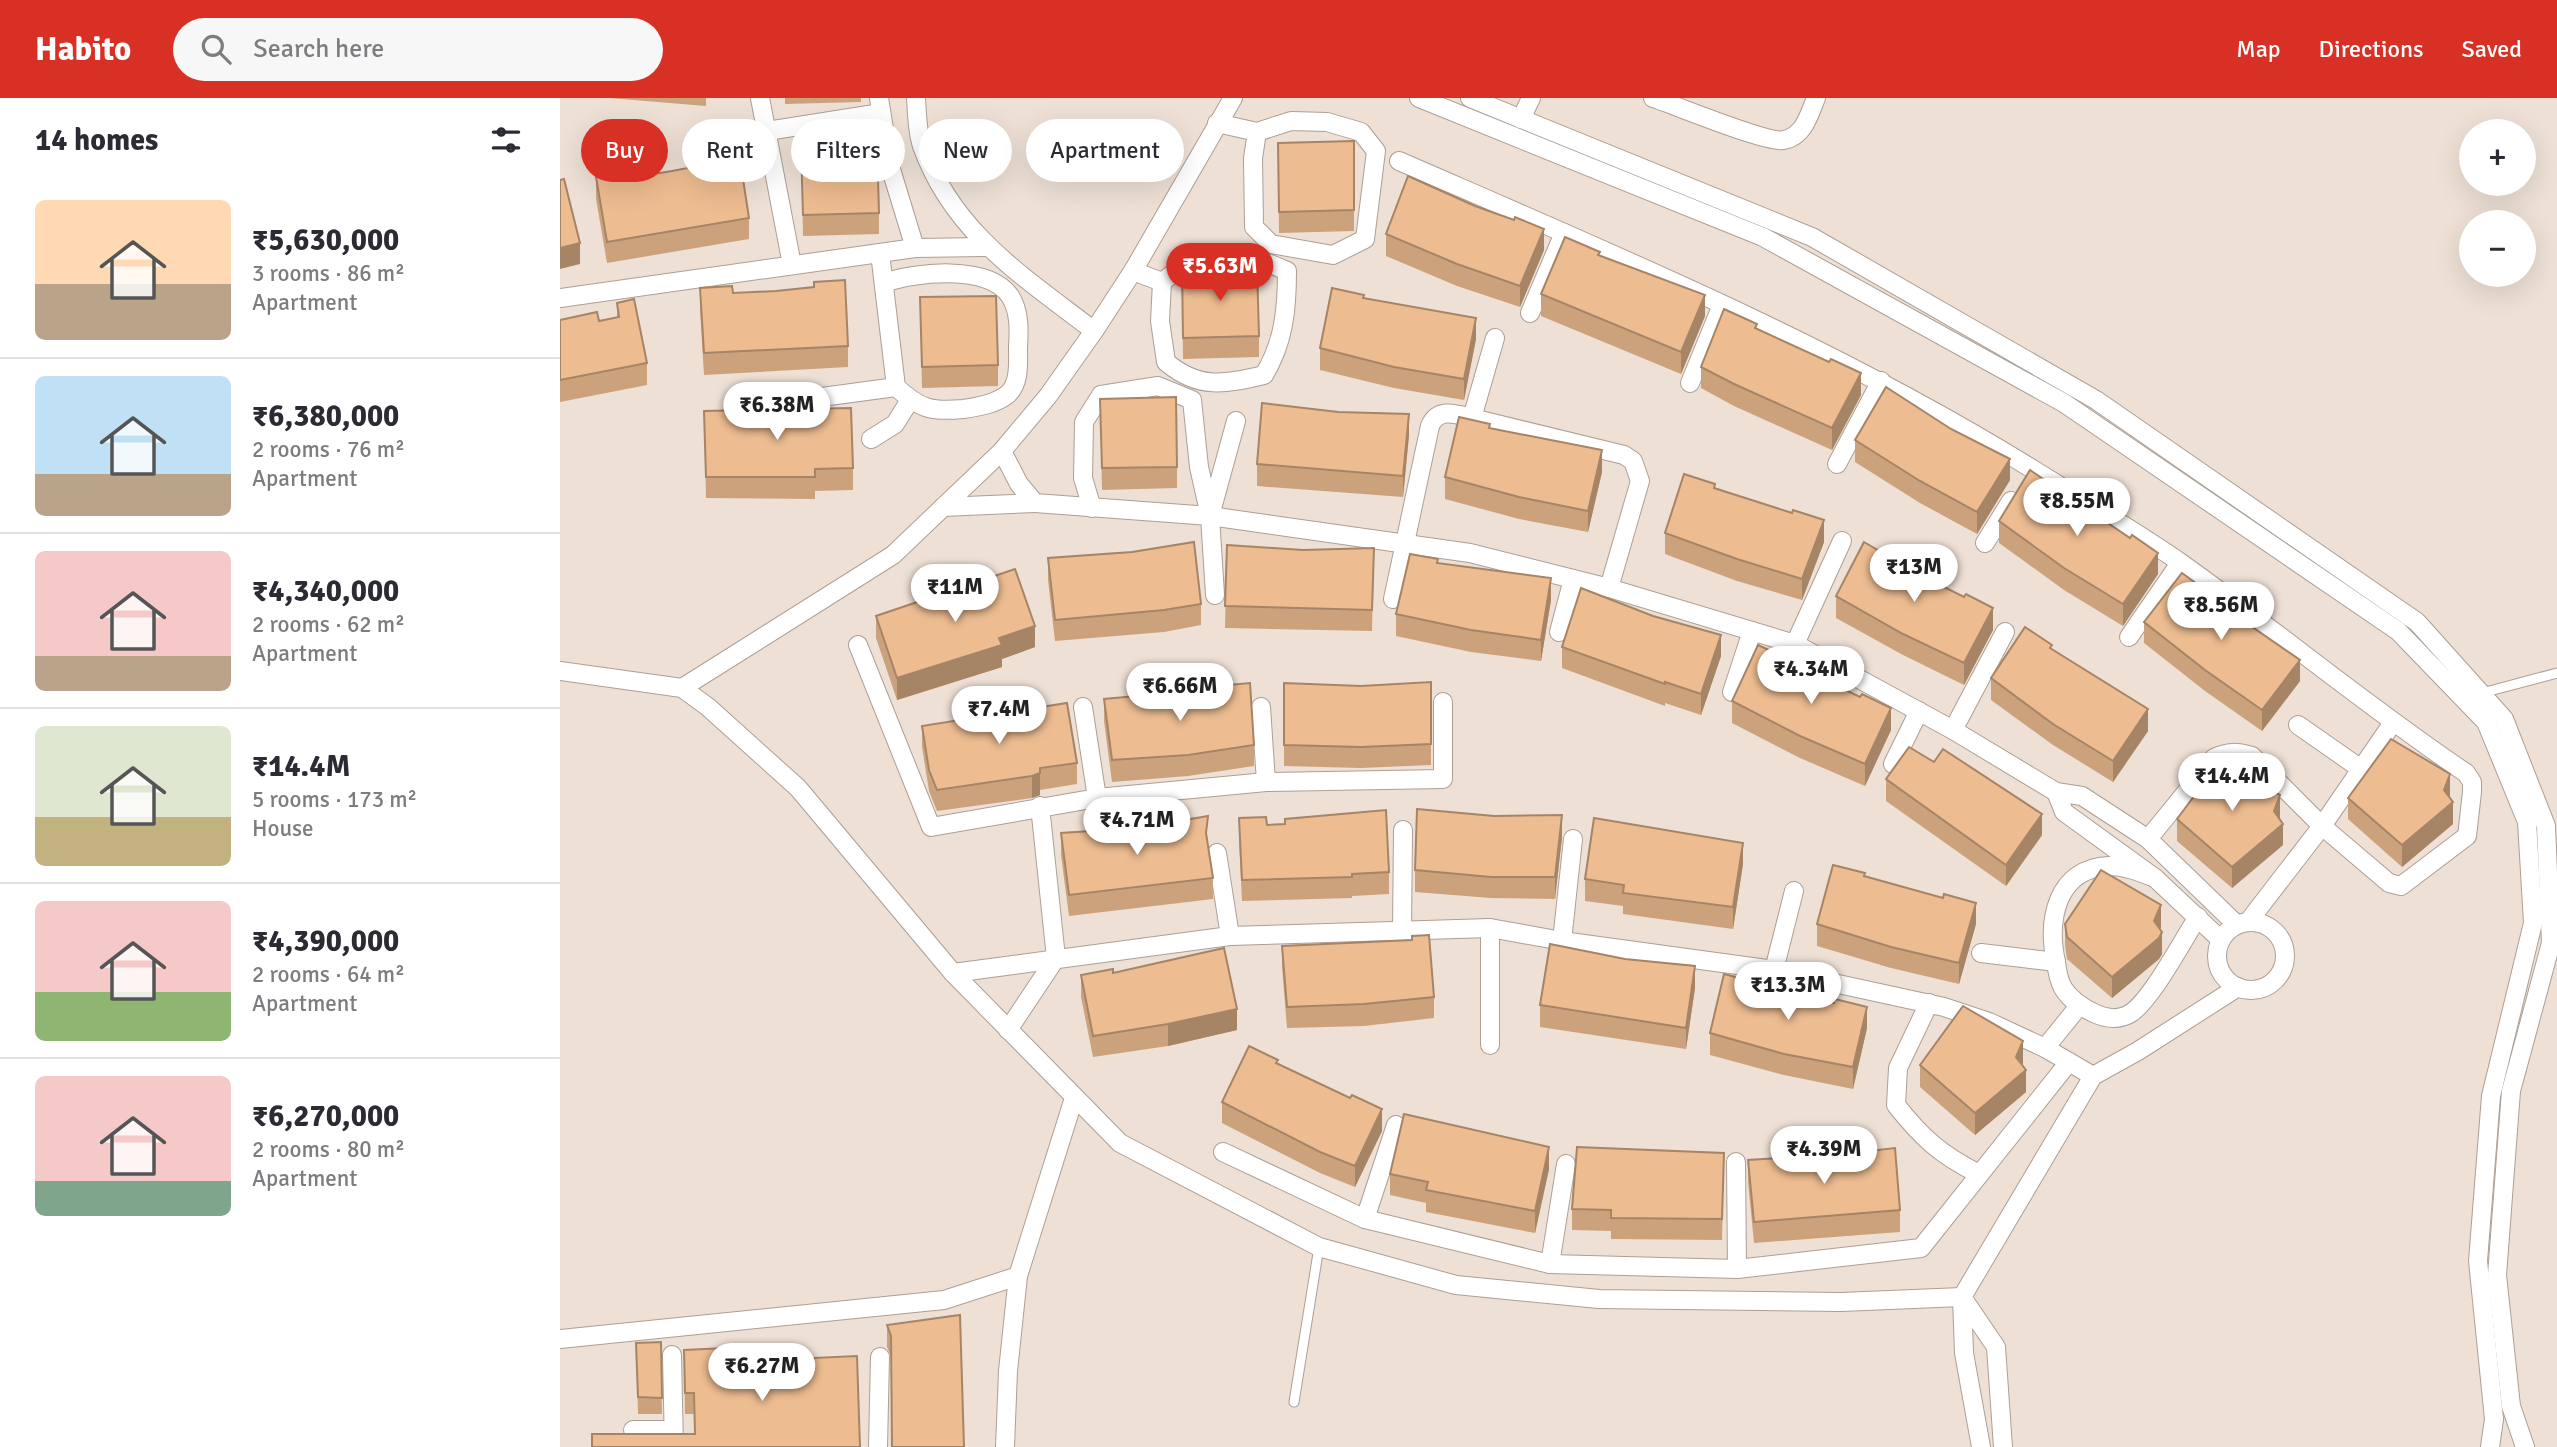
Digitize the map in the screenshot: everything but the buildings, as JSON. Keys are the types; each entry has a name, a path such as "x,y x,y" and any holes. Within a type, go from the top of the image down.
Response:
{"street":[{"path":"760,98 764,119"},
{"path":"915,98 921,144 950,205 985,247 1094,331"},
{"path":"682,688 893,555 1003,451 1048,396 1094,331 1133,271 1233,98"},
{"path":"1419,98 1763,237 2064,403 2398,631 2486,722 2527,822 2533,923 2491,1096 2478,1261 2494,1419 2490,1447"},
{"path":"1470,98 1812,237 2096,400 2417,622 2504,719 2546,826 2551,943 2511,1091 2497,1275 2511,1406 2525,1447"},
{"path":"1521,119 1531,98"},
{"path":"1653,98 1776,141 1798,133 1807,121 1816,98"},
{"path":"777,129 880,106 890,166 915,248"},
{"path":"1217,124 1257,132 1292,121 1327,122 1361,132 1376,151 1365,239 1333,255 1271,244 1254,227 1252,158 1257,132"},
{"path":"1399,161 1564,233 1881,381 2025,479 2180,563 2392,724 2466,773 2472,782 2467,836 2412,881 2401,886 2389,883 2322,827 2252,756 2224,753 2214,758 2148,839"},
{"path":"777,182 792,265"},
{"path":"1530,313 1564,233"},
{"path":"560,298 915,248 985,247"},
{"path":"880,253 896,387 910,400 934,412 982,407 1009,393 1017,375 1019,322 1010,296 988,278 959,273 901,277 884,283"},
{"path":"1222,253 1254,256 1287,271 1284,327 1276,354 1264,375 1224,384 1183,377 1166,362 1160,321 1162,282 1195,258 1222,253"},
{"path":"1133,271 1162,282"},
{"path":"1690,383 1721,306"},
{"path":"1472,418 1495,338"},
{"path":"1837,464 1881,381"},
{"path":"1092,508 1083,478 1084,422 1101,395 1158,386 1192,400 1199,467 1210,516 1215,595"},
{"path":"740,408 896,387"},
{"path":"871,439 895,424 910,400"},
{"path":"1393,599 1433,417 1451,413 1624,455 1633,461 1640,481 1609,588"},
{"path":"1210,516 1236,421"},
{"path":"1003,451 1019,484 1035,503"},
{"path":"1985,543 2025,479"},
{"path":"943,507 1035,503 1210,516 1470,553 1609,588 1796,644 1953,730 2056,792 2082,796 2148,839 2242,923 2270,927 2278,935 2285,956 2284,966 2270,984 2248,989 2228,981 2217,961 2221,940 2242,923 2322,827 2392,724"},
{"path":"1796,644 1842,541"},
{"path":"2129,637 2180,563"},
{"path":"1559,632 1573,579"},
{"path":"1732,692 1752,631"},
{"path":"1953,730 2005,632"},
{"path":"858,645 931,827 1097,798 1266,782 1443,779 1443,702"},
{"path":"560,671 682,688 708,707 798,788 953,973 1120,1143 1319,1247 1456,1285 1599,1299 1842,1302 1962,1297"},
{"path":"1083,707 1097,798"},
{"path":"1261,707 1266,782"},
{"path":"1893,764 1919,711"},
{"path":"2298,724 2361,769"},
{"path":"2056,792 2064,812 2155,878 2221,940"},
{"path":"1009,1030 1056,958 1040,806"},
{"path":"1402,931 1403,830"},
{"path":"1562,941 1573,839"},
{"path":"1217,853 1230,936"},
{"path":"2155,878 2131,869 2107,866 2078,875 2060,894 2052,921 2056,962 2062,987 2079,1006 2108,1019 2129,1014 2142,1003 2198,918"},
{"path":"1774,970 1794,891"},
{"path":"953,973 1230,936 1490,928 1562,941 1774,970 1929,1003 1989,1022 2045,1048 2093,1076"},
{"path":"1490,928 1490,1045"},
{"path":"1981,953 2056,962"},
{"path":"1981,1447 1964,1353 1962,1297 2093,1076 2138,1051 2238,987"},
{"path":"1929,1003 1898,1068 1896,1105 1920,1135 1946,1157 1979,1174"},
{"path":"2045,1048 2079,1006"},
{"path":"1223,1152 1365,1219 1550,1264 1737,1269 1921,1248 2069,1062"},
{"path":"1005,1447 1008,1371 1018,1276 1074,1098"},
{"path":"1365,1219 1396,1125"},
{"path":"1736,1162 1737,1269"},
{"path":"1550,1264 1566,1164"},
{"path":"560,1339 944,1300 1018,1276"},
{"path":"1962,1297 1996,1347 2003,1447"},
{"path":"633,1430 674,1438 672,1355"},
{"path":"878,1447 880,1357"}],"lane":[{"path":"2482,693 2557,673"},
{"path":"1294,1402 1319,1247"}]}
